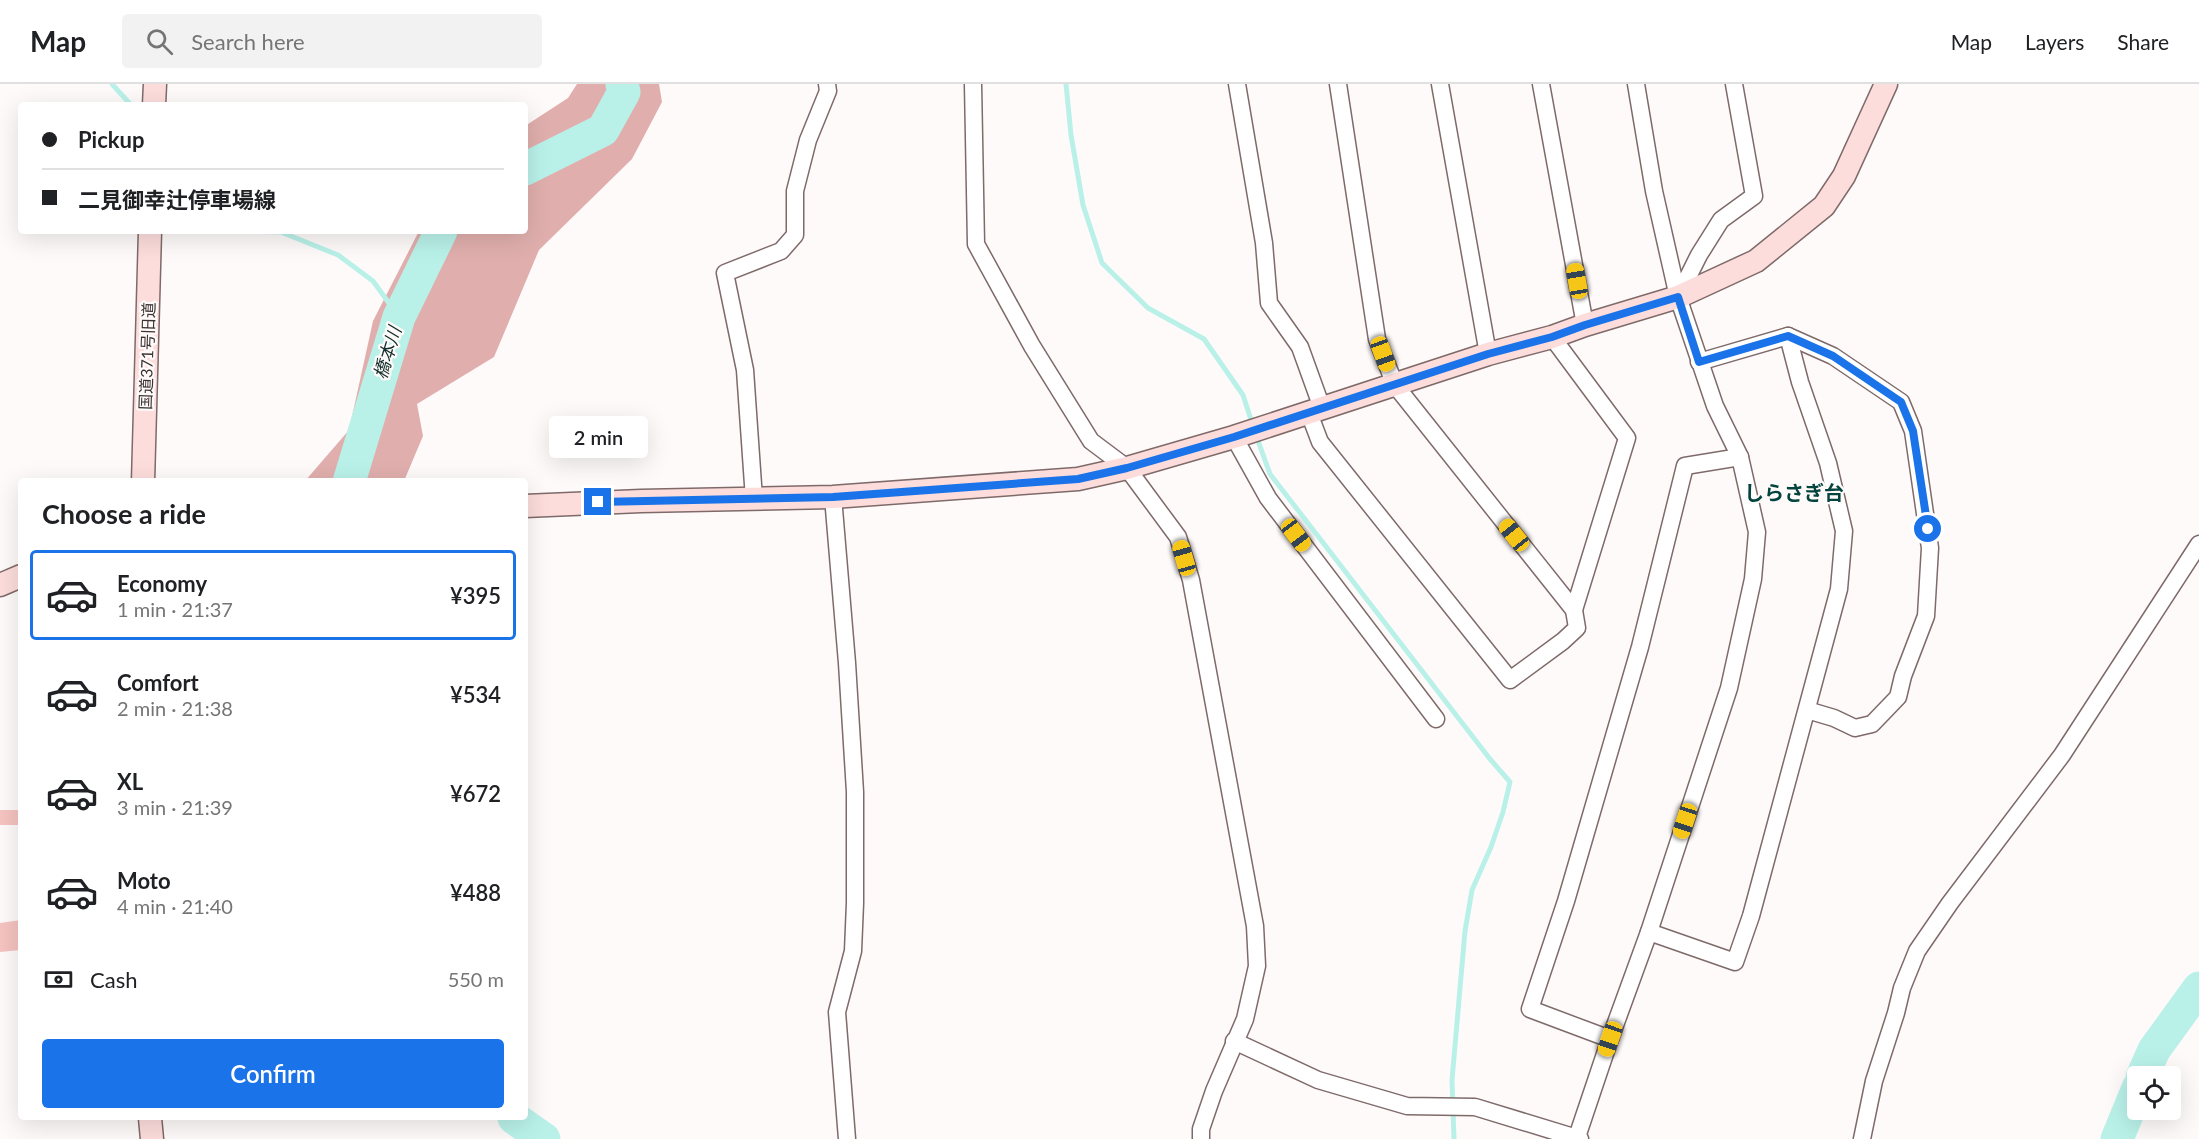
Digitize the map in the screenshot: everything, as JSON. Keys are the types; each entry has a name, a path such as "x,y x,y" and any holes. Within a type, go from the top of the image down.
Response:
{"main road":[{"path":"154,84 154,102"},
{"path":"528,506 833,497 1078,479 1127,468 1236,437 1488,354 1552,337 1678,297 1756,261 1824,206 1845,176 1886,84"},
{"name":"国道371号旧道","path":"143,478 150,234"},
{"path":"0,585 18,577"},
{"path":"150,1120 152,1139"}],"street":[{"path":"754,499 745,370 725,273 781,251 795,235 795,190 808,140 828,92 827,84"},
{"path":"973,84 976,244 1032,346 1091,441 1127,468 1178,537 1191,580 1255,926 1257,966 1245,1019 1214,1092 1201,1129 1201,1139"},
{"path":"1237,84 1264,243 1269,303 1300,347 1316,410 1320,442 1510,680 1563,642 1577,628 1574,610 1627,438 1552,337"},
{"path":"1338,84 1377,339 1395,385 1574,610"},
{"path":"1440,84 1488,354"},
{"path":"1541,84 1585,325"},
{"path":"1234,1041 1318,1080 1407,1106 1475,1107 1579,1138 1610,1039 1649,932 1729,688 1752,579 1757,532 1740,457 1715,406 1678,297 1654,190 1636,84"},
{"path":"1678,297 1699,255 1721,220 1754,195 1734,84"},
{"path":"1699,362 1788,336 1833,356 1901,402 1913,431 1930,548 1926,616 1898,697 1872,724 1855,728 1834,718 1808,710"},
{"path":"1649,932 1735,962 1751,916 1839,589 1845,531 1828,463 1800,382 1788,336"},
{"path":"1236,437 1268,498 1436,719"},
{"path":"1610,1039 1530,1009 1566,901 1640,647 1685,466 1740,457"},
{"path":"833,497 848,663 855,792 853,951 837,1012 847,1139"},
{"path":"1862,1139 1874,1081 1902,988 1917,951 1950,903 2062,754 2199,544"}],"shaded area":[{"path":"577,84 659,84 662,102 632,159 539,250 494,357 417,404 423,436 405,478 308,478 349,430 373,321 417,234 528,234 528,124 568,98"}],"building":[{"path":"0,810 18,810 18,825 0,825"},
{"path":"18,920 18,950 0,952 0,923"}],"waterway":[{"path":"112,84 128,102"},
{"name":"橋本川","path":"528,168 603,130 624,92 622,84"},
{"path":"1066,84 1071,135 1083,205 1102,263 1148,308 1204,339 1243,395 1253,426"},
{"path":"286,234 338,255 373,281 399,317"},
{"name":"橋本川","path":"350,478 399,317 440,234"},
{"path":"1256,435 1270,474 1510,782 1491,847 1472,890 1465,931 1452,1080 1454,1139"},
{"path":"2147,1066 2154,1050 2199,988"},
{"path":"2117,1139 2127,1115"},
{"name":"橋本川","path":"517,1120 544,1139"}],"district":[{"name":"しらさぎ台","path":"1794,493"}],"route":[{"path":"598,502 833,497 1078,479 1127,468 1234,437 1488,354 1552,337 1678,297 1699,362 1788,336 1833,356 1901,402 1913,431 1928,529"}]}
